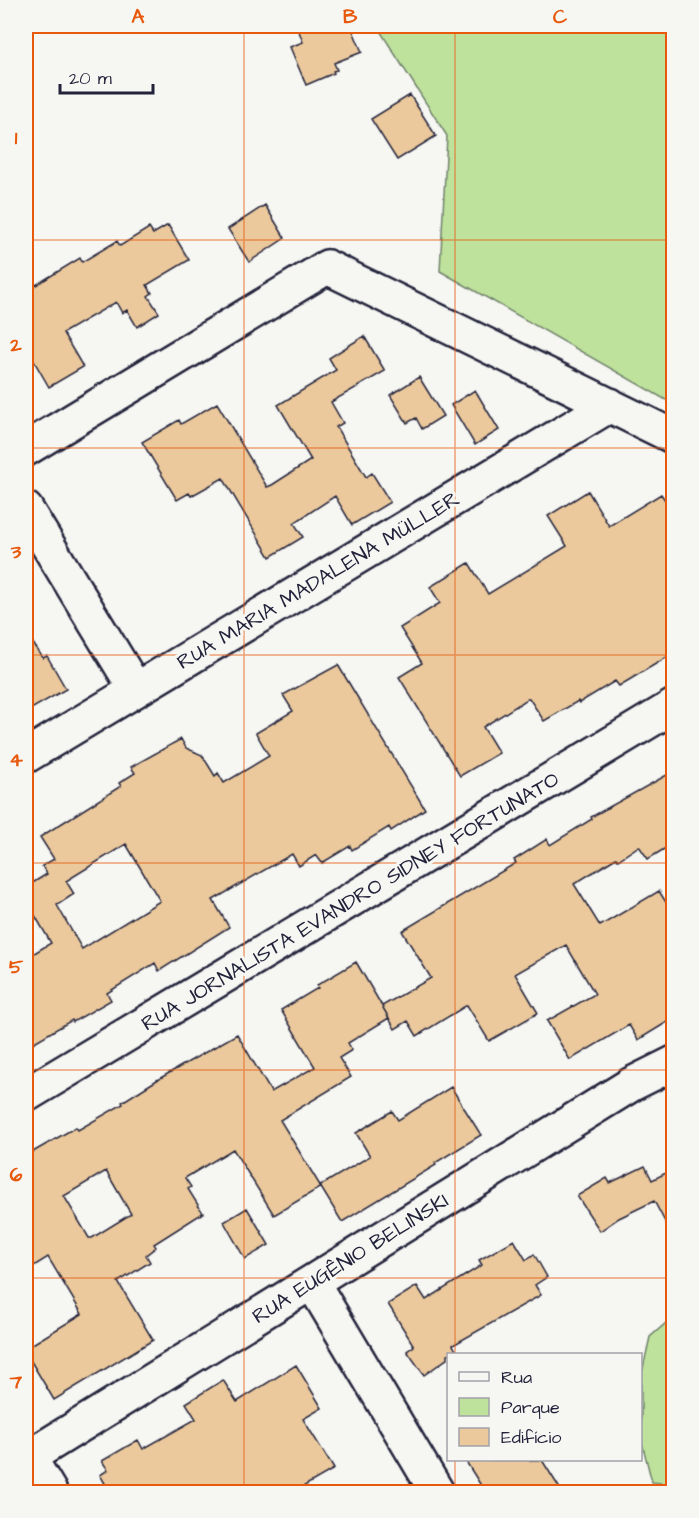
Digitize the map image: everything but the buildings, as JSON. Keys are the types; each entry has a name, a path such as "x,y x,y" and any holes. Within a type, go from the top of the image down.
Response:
{"street":[{"path":"26,449 327,267 674,437"},
{"name":"RUA MARIA MADALENA MÜLLER","path":"26,756 610,405"},
{"path":"26,508 136,690"},
{"name":"RUA JORNALISTA EVANDRO SIDNEY FORTUNATO","path":"26,1095 674,706"},
{"name":"RUA EUGÊNIO BELINSKI","path":"27,1454 312,1282 632,1084 674,1063"},
{"path":"312,1282 437,1492"},
{"path":"27,1454 50,1492"}],"green space":[{"path":"377,26 673,26 673,404 440,271 447,136"},
{"path":"673,1317 673,1484 652,1482 642,1443 642,1373 650,1337"}]}
